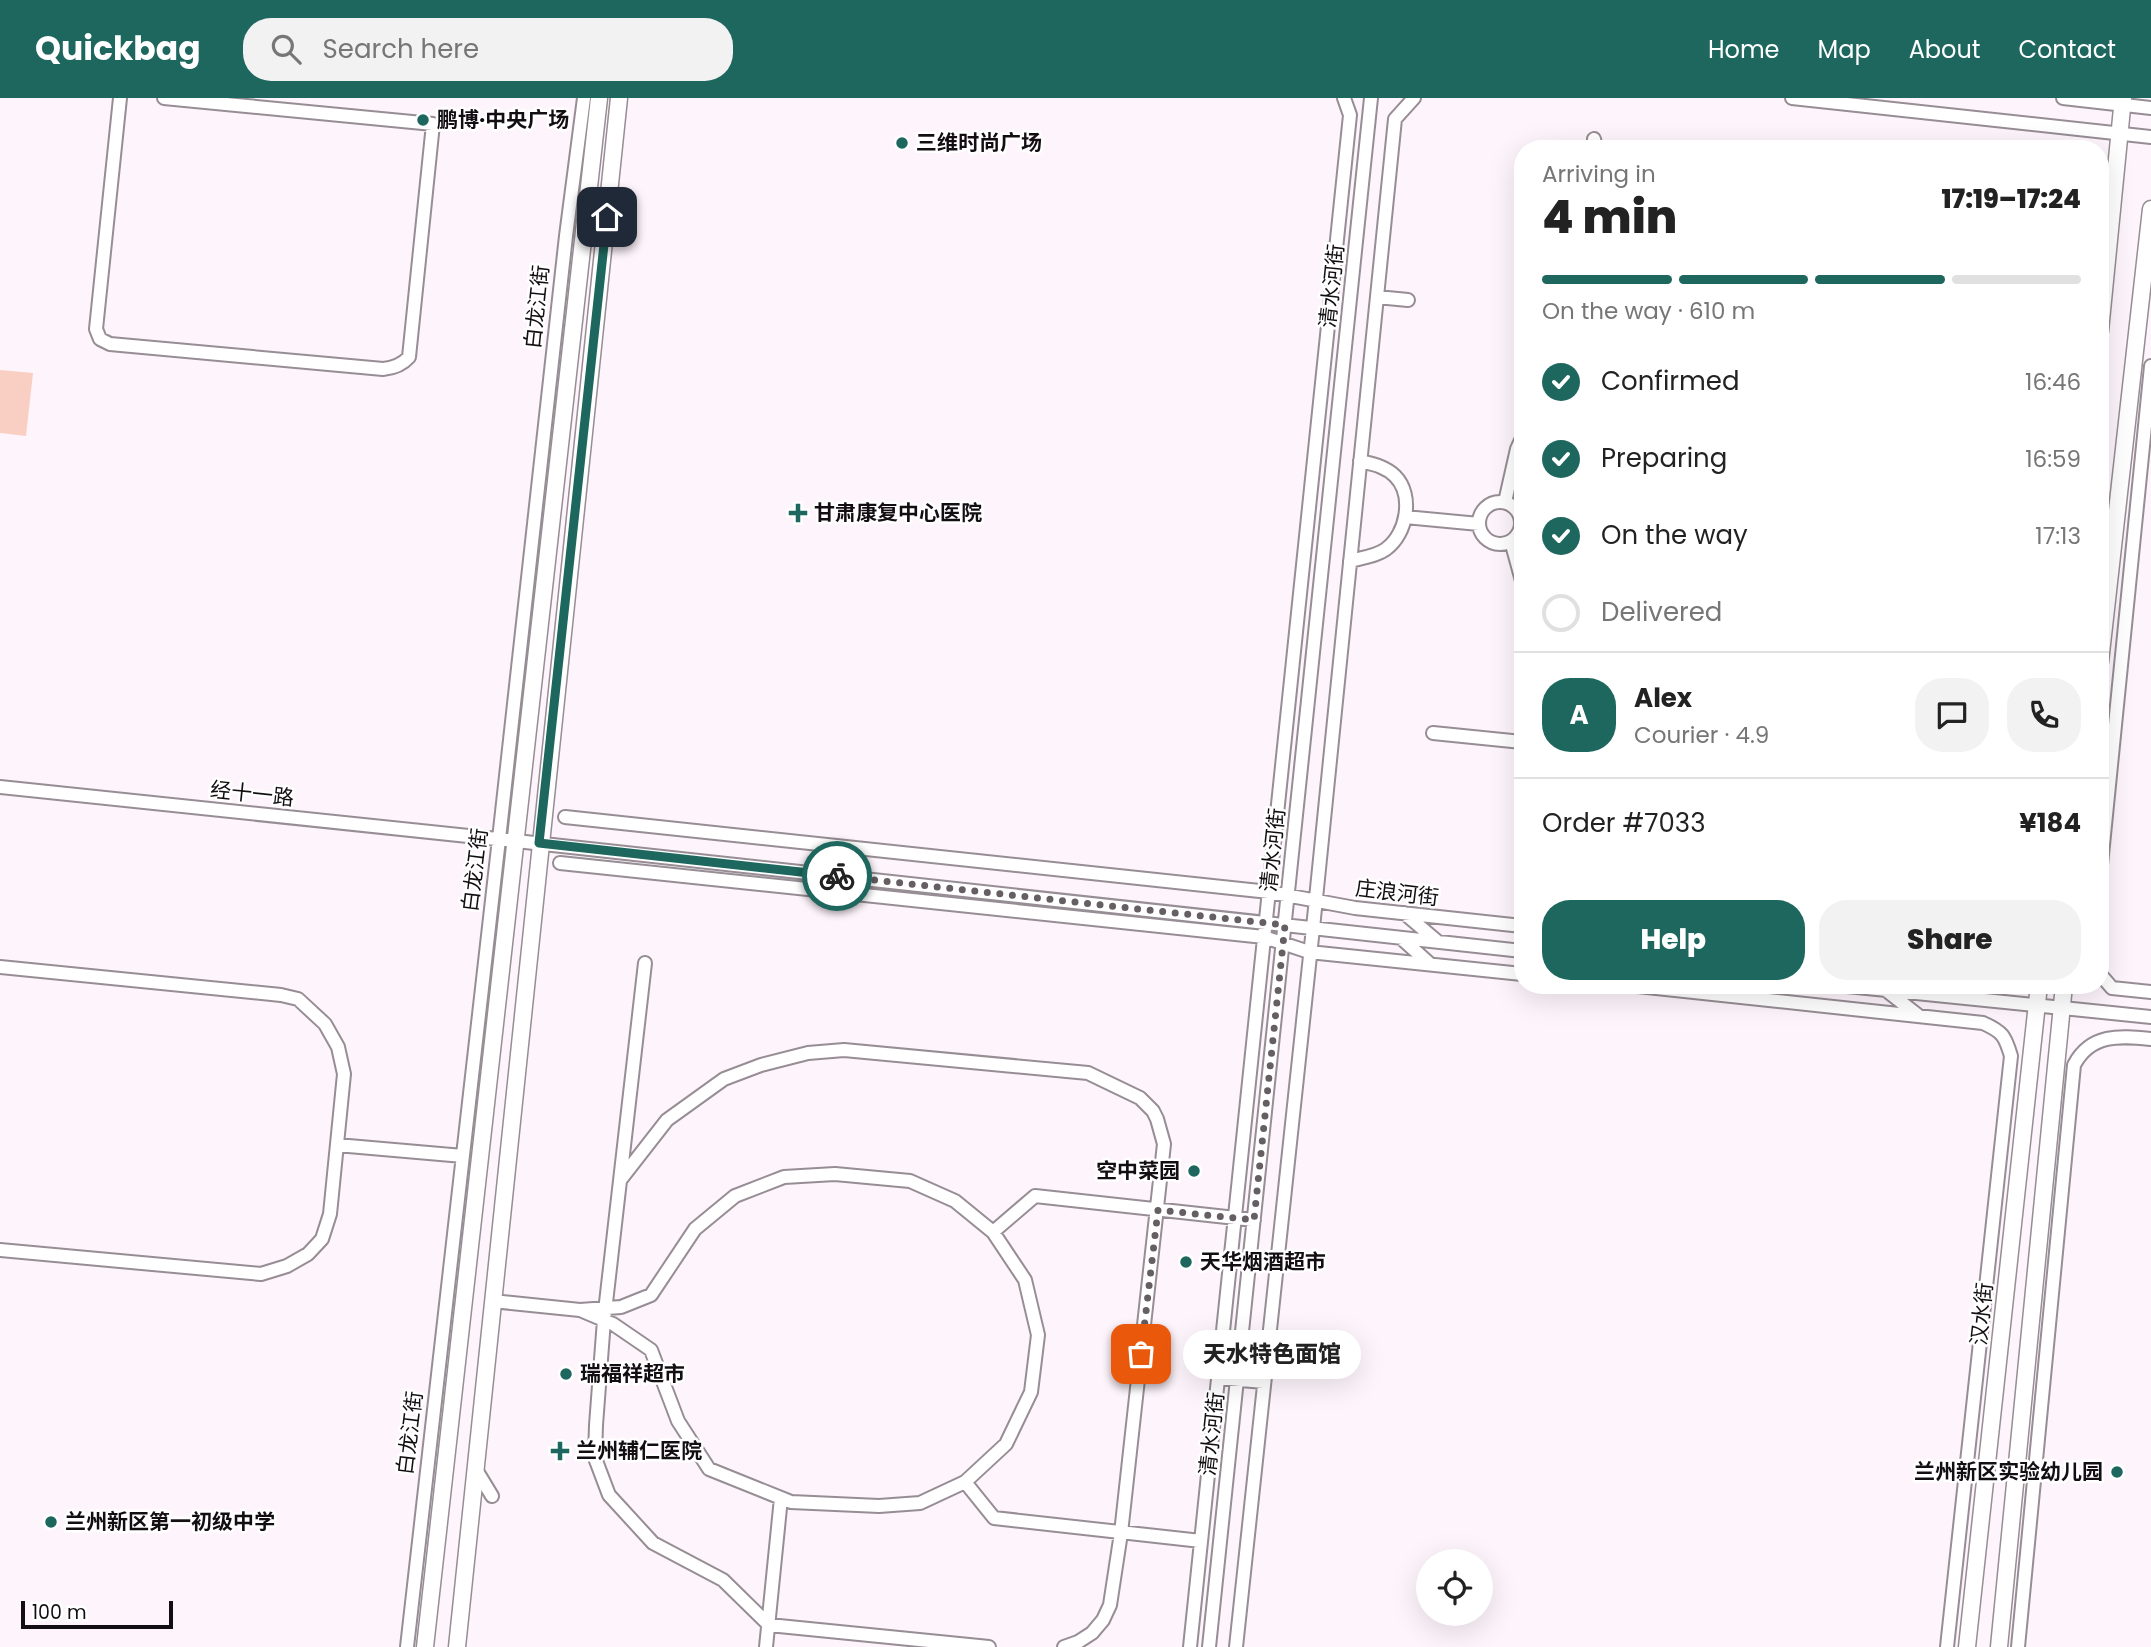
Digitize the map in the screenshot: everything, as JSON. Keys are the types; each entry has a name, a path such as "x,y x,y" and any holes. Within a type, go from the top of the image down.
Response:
{"main road":[{"name":"白龙江街","path":"425,1647 599,98"},
{"path":"457,1647 539,843 621,101"},
{"path":"2109,237 2122,101"},
{"path":"2109,584 2151,209"},
{"name":"汉水街","path":"1966,1647 2038,994"},
{"path":"1999,1647 2063,994"}],"street":[{"path":"120,98 96,329 100,340 110,344 383,369 394,368 404,362 409,357 433,124 164,98"},
{"path":"583,104 590,98"},
{"path":"1190,1647 1350,115 1344,98"},
{"name":"清水河街","path":"1209,1647 1371,98"},
{"path":"1237,1647 1395,119 1414,98"},
{"path":"1792,98 2151,137"},
{"path":"2063,98 2122,101 2151,108"},
{"name":"白龙江街","path":"407,1647 565,236 583,104"},
{"path":"565,236 579,265"},
{"path":"1377,297 1408,300"},
{"path":"2109,785 2151,366"},
{"path":"1350,561 1383,551 1397,540 1405,517 1404,493 1395,476 1383,467 1360,461"},
{"path":"1505,502 1514,462"},
{"path":"1514,508 1505,502 1494,503 1484,508 1479,524 1482,534 1490,542 1501,544 1514,538"},
{"path":"2117,515 2133,549"},
{"path":"1405,517 1479,524"},
{"path":"1433,733 1514,742"},
{"name":"经十一路","path":"0,787 1514,950"},
{"name":"庄浪河街","path":"565,817 1269,892 1355,908 1514,925"},
{"path":"559,863 1264,937 1310,952 1514,973"},
{"path":"1404,913 1437,942"},
{"path":"1401,937 1430,964"},
{"path":"646,963 605,1314 595,1458 609,1495 653,1543 723,1580 769,1625 989,1647"},
{"path":"0,967 281,995 298,999 325,1024 338,1047 344,1074 330,1214 322,1239 309,1254 287,1266 261,1274 0,1250"},
{"path":"2109,984 2112,988 2151,992"},
{"path":"1712,994 1983,1023 2000,1030 2006,1040 2011,1056 1947,1647"},
{"path":"1892,994 1919,1016"},
{"path":"1921,994 2151,1017"},
{"path":"2018,1647 2074,1065 2091,1045 2106,1037 2123,1036 2151,1040"},
{"path":"621,1179 667,1121 724,1079 808,1053 844,1050 1088,1073 1140,1098 1153,1111 1161,1126 1164,1144 1121,1533 1110,1605 1103,1620 1092,1633 1078,1643 1064,1647"},
{"path":"2003,1131 2020,1161"},
{"path":"2047,1162 2067,1141"},
{"path":"337,1145 463,1156"},
{"path":"492,1301 605,1314 651,1350 678,1421 709,1469 791,1502 879,1507 920,1503 965,1482 1006,1444 1031,1392 1038,1335 1025,1280 993,1232 956,1200 910,1181 835,1174 784,1177 735,1196 695,1229 651,1295 605,1314"},
{"path":"993,1232 1035,1196 1254,1220"},
{"path":"1218,1378 1264,1382"},
{"path":"475,1468 492,1496"},
{"path":"965,1482 994,1518 1201,1541"},
{"path":"766,1647 782,1498"}],"shaded area":[{"path":"0,370 33,373 26,436 0,433"}],"way so far":[{"path":"837,876 1285,925 1254,1220 1158,1210 1141,1354"}],"place":[{"name":"鹏博·中央广场","path":"423,120"},
{"name":"三维时尚广场","path":"902,143"},
{"name":"甘肃康复中心医院","path":"798,513"},
{"name":"空中菜园","path":"1194,1171"},
{"name":"天华烟酒超市","path":"1186,1262"},
{"name":"天水特色面馆","path":"1141,1354"},
{"name":"瑞福祥超市","path":"566,1374"},
{"name":"兰州辅仁医院","path":"560,1451"},
{"name":"兰州新区实验幼儿园","path":"2117,1472"},
{"name":"兰州新区第一初级中学","path":"51,1522"}],"route":[{"path":"607,217 539,843 837,876"}]}
